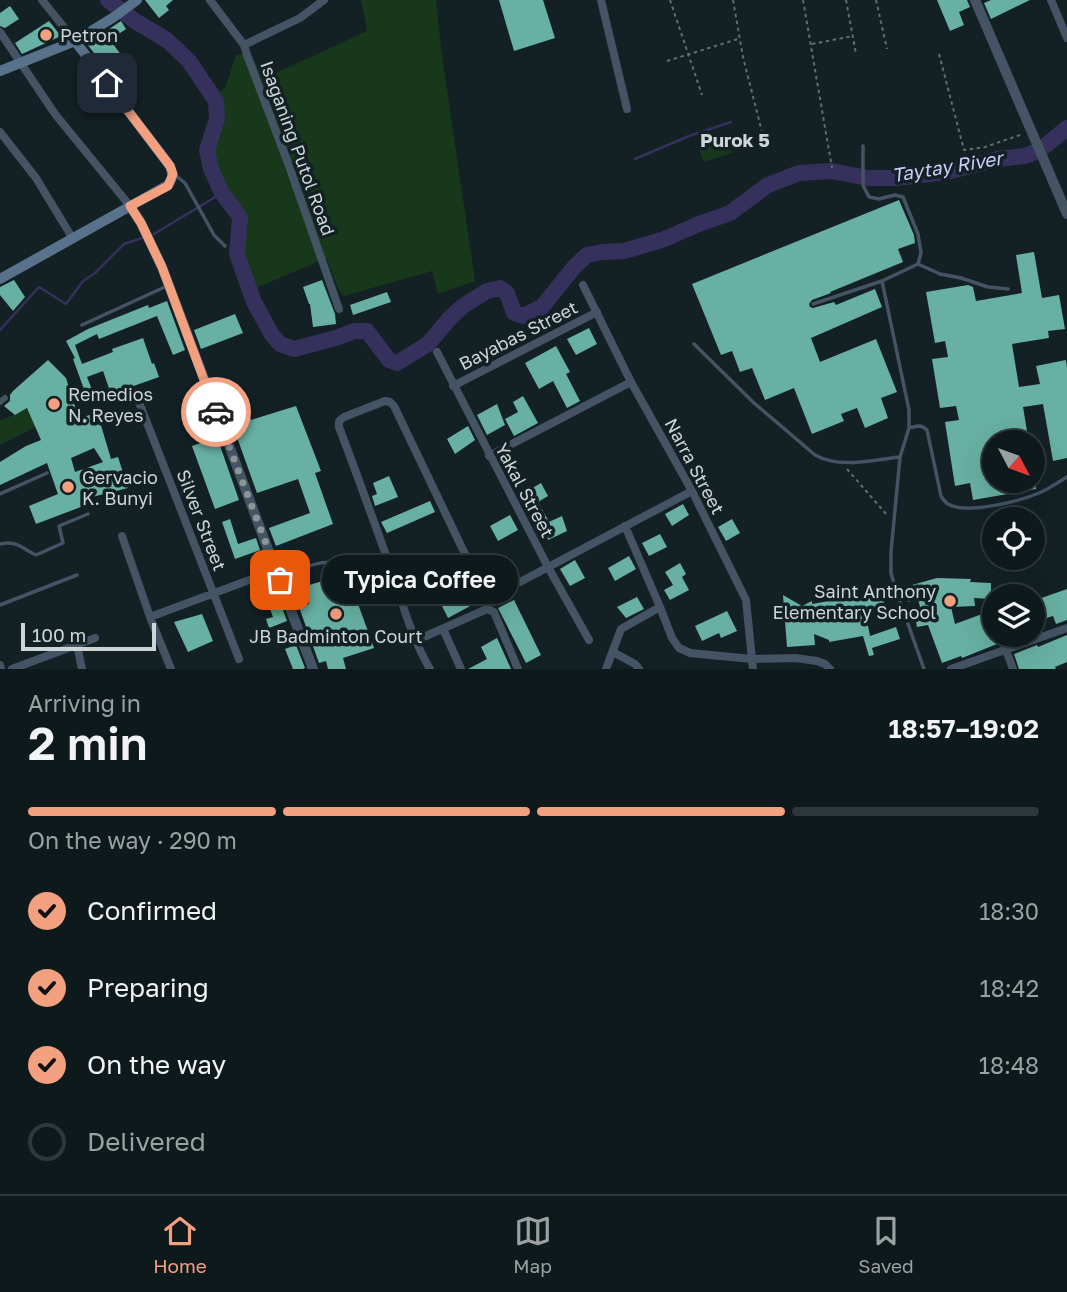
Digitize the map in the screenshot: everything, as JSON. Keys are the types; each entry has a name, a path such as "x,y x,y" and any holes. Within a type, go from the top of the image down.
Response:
{"main road":[{"path":"0,71 75,41 134,2"},
{"path":"0,279 168,186 173,174 170,166 75,41"}],"street":[{"path":"42,0 75,41"},
{"path":"210,0 244,45"},
{"name":"Isaganing Putol Road","path":"324,0 300,18 244,45 339,310"},
{"path":"601,0 628,109"},
{"path":"975,0 1067,214"},
{"path":"1051,0 1067,38"},
{"path":"0,32 55,114 130,206 150,239 313,669"},
{"path":"0,132 36,178 73,239"},
{"name":"Narra Street","path":"583,285 631,382 692,491 746,600 753,669"},
{"name":"Bayabas Street","path":"453,386 597,312"},
{"name":"Yakal Street","path":"437,352 548,568 589,640"},
{"path":"489,456 631,382"},
{"name":"Silver Street","path":"135,392 239,659"},
{"path":"400,595 461,563 465,554 394,406 385,401 344,417 339,428 425,668"},
{"path":"520,582 692,491"},
{"path":"625,526 672,638 679,648 690,653 752,659 794,658 817,661 830,669"},
{"path":"122,536 149,617 172,669"},
{"path":"149,617 214,593 278,575"},
{"path":"606,669 621,629 660,607"},
{"path":"416,640 487,609 491,610 518,669"},
{"path":"951,669 1067,628"},
{"path":"443,629 461,669"},
{"path":"12,669 95,638"},
{"path":"77,645 82,669"},
{"path":"1006,650 1013,669"},
{"path":"612,652 639,669"}],"lane":[{"path":"813,304 882,281 918,264 921,253 918,234 903,197 895,195 879,200 869,197 863,185 863,146"},
{"path":"173,174 185,183 214,235 225,246"},
{"path":"918,264 940,274 988,287 1008,289"},
{"path":"882,281 909,410 909,428 900,457 891,573 924,669"},
{"path":"82,325 169,285"},
{"path":"694,344 754,402 824,460 842,463 900,457"},
{"path":"909,428 918,425 927,430 941,496 948,504 963,508 994,506 1025,499 1067,477"},
{"path":"0,494 47,473"},
{"path":"0,544 18,544 36,555 63,544 59,526 88,514"},
{"path":"278,575 330,562 345,568 362,590"},
{"path":"0,604 77,575"}],"path":[{"path":"670,0 702,95"},
{"path":"733,0 739,39 762,132"},
{"path":"803,0 832,168"},
{"path":"846,0 856,54"},
{"path":"876,0 887,49"},
{"path":"811,44 853,36"},
{"path":"667,61 739,39"},
{"path":"939,54 964,149 985,147 1032,131"},
{"path":"842,463 895,524"}],"green space":[{"path":"361,0 436,0 475,281 438,294 432,271 344,296 326,258 256,288 241,254 244,218 224,189 214,152 221,124 221,102 216,94 225,88 236,55 251,54 263,79 367,31"},
{"path":"727,136 732,153 704,162 698,146"},
{"path":"37,404 45,422 0,445 0,421"}],"building":[{"path":"145,0 173,0 166,6 169,10 159,18"},
{"path":"499,0 543,0 555,38 514,51"},
{"path":"937,0 967,0 970,7 959,12 964,25 950,31"},
{"path":"991,0 1030,0 991,19 984,3"},
{"path":"10,6 19,19 5,28 0,26 0,13"},
{"path":"49,21 61,36 22,54 15,43"},
{"path":"121,21 126,29 117,35 120,39 113,44 122,56 113,64 104,53 97,57 87,44"},
{"path":"899,200 915,243 898,249 903,262 812,300 809,304 813,308 834,302 836,305 875,289 882,307 811,338 820,362 876,339 897,392 881,398 888,418 865,428 857,408 841,414 844,421 812,434 794,388 765,400 752,368 740,372 732,351 721,355 692,284"},
{"path":"1034,252 1042,298 1059,295 1065,329 1048,331 1049,338 1012,344 1019,387 1040,384 1036,366 1066,360 1067,458 1053,461 1043,404 1023,407 1027,430 982,430 982,494 1007,494 973,500 970,483 955,486 945,422 959,420 956,406 940,408 932,359 948,357 945,341 935,343 926,292 968,285 973,287 976,301 1022,293 1016,255"},
{"path":"14,280 25,297 13,311 0,295 0,287"},
{"path":"322,280 336,324 313,327 310,304 303,287"},
{"path":"387,292 391,302 353,315 350,305"},
{"path":"167,301 185,350 173,355 157,316 99,339 97,334 75,345 82,364 143,338 159,377 111,394 103,371 87,377 96,400 89,403 73,359 75,358 66,341 88,329 148,305 149,308"},
{"path":"235,314 243,333 201,349 194,330"},
{"path":"589,328 597,344 576,355 567,339"},
{"path":"556,346 570,372 566,374 580,401 567,408 553,381 539,389 525,363"},
{"path":"48,360 66,378 79,419 97,412 111,459 118,457 128,488 84,499 86,505 36,524 29,506 58,494 47,463 0,485 0,462 41,440 27,408 15,415 4,406 10,401 13,391","holes":["94,448 103,462 75,472 71,458"]},
{"path":"238,384 251,420 296,406 321,471 315,473 333,524 276,546 269,528 310,513 298,479 257,493 220,390"},
{"path":"523,396 538,423 514,436 505,419 518,412 513,402"},
{"path":"497,404 505,425 487,435 477,415"},
{"path":"468,426 475,440 455,454 447,439"},
{"path":"217,437 239,500 215,509 192,446"},
{"path":"389,476 398,497 375,506 372,496 377,494 373,483"},
{"path":"541,483 548,496 538,502 549,522 562,516 567,531 548,540 539,520 535,522 529,511 533,509 524,493"},
{"path":"430,501 435,512 387,533 381,522"},
{"path":"683,504 689,515 672,526 665,514"},
{"path":"510,515 518,530 498,541 490,526"},
{"path":"230,519 238,544 256,538 260,550 235,559 222,522"},
{"path":"732,519 740,533 726,541 718,527"},
{"path":"660,534 667,547 649,556 642,543"},
{"path":"629,556 636,569 615,581 608,568"},
{"path":"575,560 585,578 570,586 560,569"},
{"path":"680,563 686,574 682,577 689,590 670,600 664,590 673,585 665,572"},
{"path":"456,573 474,604 448,618 440,602 455,595 446,578"},
{"path":"345,574 374,648 343,658 346,669 328,669 326,661 319,663 299,607 309,604 303,587"},
{"path":"937,578 971,579 970,582 991,583 982,584 982,598 974,598 975,606 951,607 955,624 982,614 982,647 990,647 942,663 928,625 917,627 915,616 922,615 918,599 908,602 905,587"},
{"path":"1067,589 1067,620 1056,624 1053,616 1045,618 1045,597"},
{"path":"882,594 885,607 865,611 870,636 896,627 900,639 872,648 874,655 869,656 863,636 829,642 814,634 815,645 787,647 783,595 802,606 812,601 812,604"},
{"path":"637,597 644,609 626,618 617,607"},
{"path":"514,600 541,655 526,663 498,608"},
{"path":"280,602 287,621 269,628 266,619 273,617 269,606"},
{"path":"727,611 737,631 721,638 719,633 702,641 695,626"},
{"path":"202,614 213,641 188,652 174,622"},
{"path":"1067,635 1067,662 1055,667 1056,669 1019,669 1014,654 1032,647 1045,647 1045,644"},
{"path":"497,638 511,669 468,669 487,659 481,647"},
{"path":"296,645 305,668 303,669 293,669 285,649"}],"waterway":[{"name":"Taytay River","path":"108,0 135,21 167,40 189,61 216,101 217,119 207,150 211,169 222,193 240,217 237,254 254,302 272,335 280,344 294,349 354,331 367,331 389,360 397,363 428,344 463,306 487,291 500,288 507,293 514,313 523,316 542,307 587,255 624,251 662,240 730,213 768,185 799,173 831,171 868,178 897,178 946,172 998,159 1025,156 1040,150 1067,128"},
{"path":"635,159 731,122"},
{"path":"154,234 222,193"},
{"path":"0,330 39,287 66,304 83,281 95,273 124,244 142,238"}],"way so far":[{"path":"216,412 280,580"}],"place":[{"name":"Petron","path":"46,35"},
{"name":"Remedios N. Reyes","path":"54,404"},
{"name":"Gervacio K. Bunyi","path":"68,487"},
{"name":"Typica Coffee","path":"280,580"},
{"name":"Saint Anthony Elementary School","path":"950,601"},
{"name":"JB Badminton Court","path":"336,614"}],"district":[{"name":"Purok 5","path":"735,139"}],"route":[{"path":"107,83 170,166 173,174 168,186 130,206 150,239 162,267 216,412"}]}
